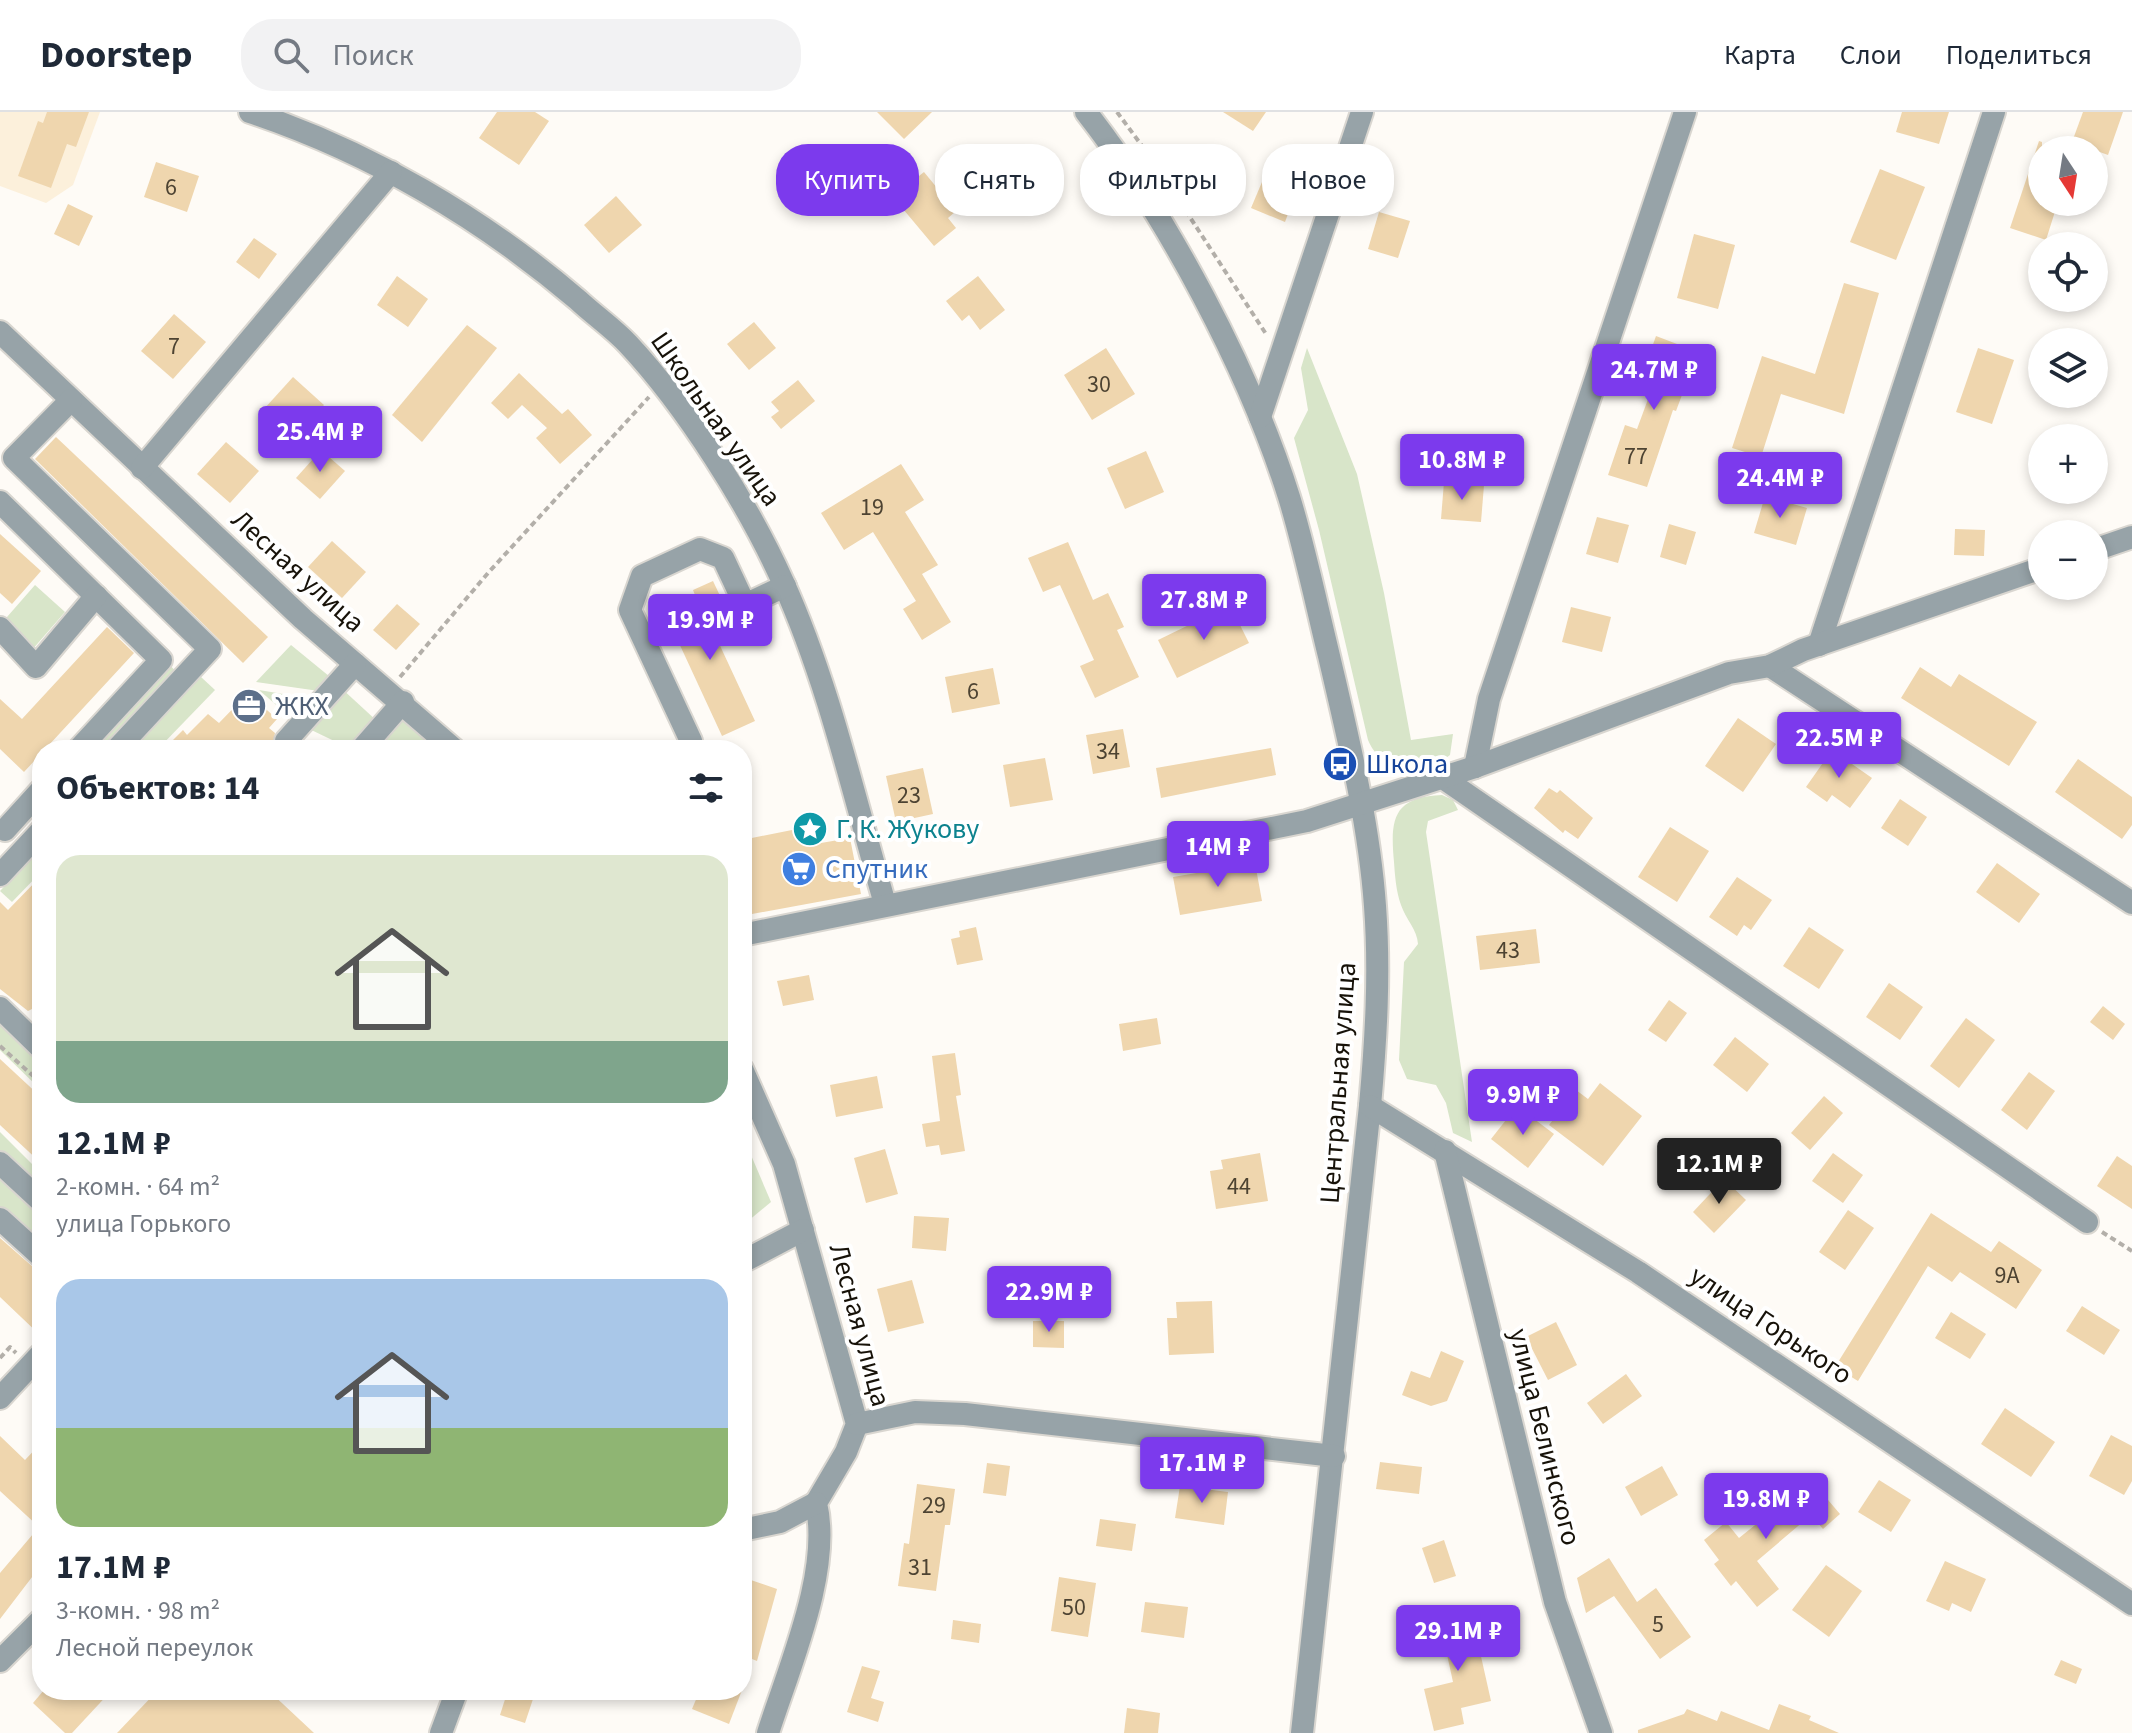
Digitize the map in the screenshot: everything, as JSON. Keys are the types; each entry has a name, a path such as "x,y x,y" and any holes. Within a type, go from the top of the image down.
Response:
{"street":[{"name":"Школьная улица","path":"250,112 391,172 465,214 542,269 627,342 661,383 748,514 785,586 827,704 885,904"},
{"name":"Центральная улица","path":"1086,112 1153,211 1220,328 1260,417 1289,496 1309,569 1361,805 1375,904 1377,965 1370,1106 1302,1733"},
{"path":"1260,417 1362,112"},
{"path":"1475,767 1489,699 1685,112"},
{"path":"1819,645 1994,112"},
{"path":"142,468 391,172"},
{"name":"Лесная улица","path":"0,332 355,664 444,740"},
{"path":"71,400 7,466 210,649 125,740"},
{"path":"0,502 161,660 87,740"},
{"path":"2108,545 2132,537"},
{"path":"691,740 630,610 642,576 700,549 723,558 745,605 785,586"},
{"path":"752,933 1307,821 1475,767 1729,673 1770,666 1819,645 2028,573"},
{"path":"0,628 36,667 96,596"},
{"path":"287,740 355,664"},
{"path":"1770,666 2132,903"},
{"path":"367,740 395,697"},
{"path":"1443,778 2087,1222"},
{"path":"25,848 2,828 32,799"},
{"path":"0,875 32,841"},
{"path":"0,1008 32,1035"},
{"name":"Лесная улица","path":"752,1092 784,1164 857,1424 846,1452 816,1503"},
{"name":"улица Горького","path":"1370,1106 1638,1272 2132,1604"},
{"name":"улица Белинского","path":"1445,1151 1555,1602 1601,1733"},
{"path":"0,1163 32,1193"},
{"path":"0,1219 32,1248"},
{"path":"752,1257 803,1230"},
{"path":"0,1398 32,1364"},
{"path":"857,1424 915,1412 965,1414 1334,1456"},
{"path":"752,1528 780,1522 816,1503 822,1530 809,1600 768,1733"},
{"path":"0,1661 32,1629"},
{"path":"441,1733 453,1700"}],"path":[{"path":"1117,112 1154,162 1281,356"},
{"path":"395,697 488,573 661,383"},
{"path":"0,1046 32,1075"},
{"path":"2087,1222 2132,1251"}],"shaded area":[{"path":"0,112 100,112 73,185 46,203 0,186"}],"green space":[{"path":"1307,348 1357,474 1384,593 1411,740 1453,734 1450,755 1428,766 1404,768 1393,765 1374,751 1368,740 1294,438 1308,410 1301,368"},
{"path":"35,585 65,612 25,658 0,625"},
{"path":"291,645 335,681 326,692 256,682"},
{"path":"167,662 180,676 120,740 93,740"},
{"path":"201,677 215,690 167,740 141,740"},
{"path":"340,687 378,722 362,740 332,740 303,726"},
{"path":"259,690 319,700 297,723"},
{"path":"403,716 430,740 380,740"},
{"path":"1442,795 1453,800 1458,810 1428,821 1426,832 1472,1142 1453,1133 1446,1103 1436,1085 1407,1079 1399,1060 1404,962 1418,944 1397,889 1393,834 1398,813 1404,806 1413,800"},
{"path":"32,857 32,881 12,902 0,891"},
{"path":"0,1021 32,1051 32,1081 0,1050"},
{"path":"0,1132 32,1164 32,1256 0,1227"},
{"path":"752,1157 771,1202 752,1218"}],"building":[{"path":"47,112 89,112 76,147 67,144 51,188 18,176 38,121 43,123"},
{"path":"497,112 535,112 549,121 519,165 479,138"},
{"path":"877,112 932,112 904,139"},
{"path":"1223,112 1266,112 1253,131"},
{"path":"1902,112 1949,112 1939,144 1896,132"},
{"path":"2083,112 2123,112 2108,155 2108,136 2074,136"},
{"path":"156,162 199,176 187,212 144,197"},
{"path":"1880,169 1925,187 1896,260 1850,242"},
{"path":"924,172 935,185 935,216 950,216 948,218 956,228 934,246 909,216 919,216 919,176"},
{"path":"2028,174 2028,216 2054,216 2049,232 2028,234 2010,228"},
{"path":"1262,182 1262,213 1251,208"},
{"path":"616,196 642,225 609,253 584,225"},
{"path":"68,204 93,216 79,246 54,234"},
{"path":"1270,216 1287,216 1285,222"},
{"path":"1378,216 1410,221 1398,258 1368,249"},
{"path":"1694,234 1735,245 1718,309 1677,298"},
{"path":"254,238 277,254 259,279 236,262"},
{"path":"397,276 428,299 408,327 377,305"},
{"path":"978,276 1005,310 980,330 969,315 962,321 946,301"},
{"path":"1844,283 1879,293 1844,414 1781,394 1761,457 1732,448 1762,356 1815,374"},
{"path":"174,314 206,342 173,379 141,351"},
{"path":"754,322 776,348 749,370 727,344"},
{"path":"467,325 497,348 422,442 392,415"},
{"path":"1656,336 1698,352 1676,411 1673,410 1647,487 1608,475 1625,425 1637,429 1654,383 1641,378"},
{"path":"1106,348 1135,394 1092,420 1064,375"},
{"path":"1978,348 2014,360 1992,424 1956,412"},
{"path":"519,373 562,414 568,409 592,435 560,464 536,438 547,428 522,405 508,419 491,403"},
{"path":"293,377 324,405 296,437 264,409"},
{"path":"798,380 815,401 781,429 771,417 779,411 771,402"},
{"path":"56,437 268,637 243,663 35,459"},
{"path":"226,442 259,471 230,503 197,474"},
{"path":"321,450 345,471 320,499 296,478"},
{"path":"1146,451 1164,492 1125,509 1107,468"},
{"path":"901,464 924,500 905,512 938,565 922,574 951,622 922,640 903,609 916,601 873,532 844,550 821,513"},
{"path":"1444,482 1484,485 1481,522 1441,519"},
{"path":"1765,496 1807,508 1796,545 1754,533"},
{"path":"1597,517 1629,525 1618,563 1586,554"},
{"path":"1669,524 1696,532 1686,565 1660,557"},
{"path":"1955,529 1985,530 1984,556 1954,555"},
{"path":"0,534 41,571 12,604 0,593"},
{"path":"332,541 366,572 342,598 308,567"},
{"path":"1068,542 1093,600 1108,593 1124,627 1117,630 1139,677 1095,698 1080,666 1094,660 1060,585 1043,592 1028,558"},
{"path":"713,581 722,600 703,609 755,721 722,736 666,615 697,600 693,590"},
{"path":"397,604 420,624 396,650 373,630"},
{"path":"1230,605 1249,643 1177,678 1158,640"},
{"path":"1571,607 1611,617 1602,652 1562,642"},
{"path":"107,627 134,653 54,740 32,740 32,763 24,772 0,749 0,699 22,719"},
{"path":"1920,667 1951,687 1959,674 2037,722 2009,766 1901,698"},
{"path":"993,668 1000,704 952,713 945,677"},
{"path":"248,693 277,719 269,728 275,733 274,740 173,740 183,730 187,735 208,714 219,723"},
{"path":"1738,718 1776,744 1743,792 1705,766"},
{"path":"1123,729 1130,767 1093,774 1086,735"},
{"path":"1271,748 1276,775 1161,798 1156,768"},
{"path":"1832,750 1872,778 1850,808 1832,795 1827,802 1806,787"},
{"path":"1045,758 1053,800 1010,807 1003,765"},
{"path":"2078,759 2132,797 2132,825 2122,839 2055,792"},
{"path":"923,768 933,814 896,822 886,776"},
{"path":"1549,788 1557,793 1560,790 1593,818 1578,839 1565,830 1563,833 1534,808"},
{"path":"1900,799 1927,817 1908,846 1881,828"},
{"name":"Спутник","path":"817,825 821,843 850,838 861,894 752,914 752,838"},
{"path":"1670,827 1709,851 1677,902 1638,877"},
{"path":"1255,863 1262,901 1180,915 1173,877"},
{"path":"1997,863 2040,894 2019,923 1976,892"},
{"path":"1737,877 1772,900 1751,930 1744,925 1737,936 1709,917"},
{"path":"32,885 32,1009 28,1011 0,989 0,902 8,910"},
{"path":"976,927 983,960 957,965 951,939 960,937 959,931"},
{"path":"1809,927 1844,950 1819,989 1783,966"},
{"path":"1536,929 1540,963 1480,970 1476,936"},
{"path":"809,975 814,1000 783,1006 777,981"},
{"path":"1889,983 1923,1007 1900,1040 1866,1017"},
{"path":"1669,1000 1687,1013 1666,1042 1648,1030"},
{"path":"2103,1006 2125,1024 2113,1040 2090,1022"},
{"path":"1157,1018 1161,1044 1123,1051 1119,1024"},
{"path":"1966,1018 1995,1040 1959,1088 1930,1066"},
{"path":"1735,1037 1769,1064 1747,1092 1713,1065"},
{"path":"955,1053 961,1095 956,1096 965,1151 941,1155 939,1145 926,1147 922,1124 940,1121 932,1056"},
{"path":"0,1059 32,1089 32,1155 0,1125"},
{"path":"2029,1072 2055,1091 2027,1130 2001,1110"},
{"path":"877,1076 883,1108 836,1117 830,1085"},
{"path":"1600,1083 1642,1116 1603,1166 1549,1125 1576,1090 1588,1099"},
{"path":"1824,1096 1843,1113 1810,1150 1791,1133"},
{"path":"1517,1106 1554,1134 1528,1168 1491,1139"},
{"path":"885,1149 898,1194 866,1203 854,1158"},
{"path":"1260,1153 1268,1201 1216,1209 1210,1171 1223,1169 1221,1160"},
{"path":"1833,1153 1863,1175 1843,1203 1812,1181"},
{"path":"2117,1156 2132,1166 2132,1209 2097,1186"},
{"path":"1724,1179 1746,1200 1714,1233 1693,1212"},
{"path":"1848,1210 1874,1228 1845,1270 1819,1252"},
{"path":"1931,1213 1991,1252 1999,1241 2042,1270 2016,1309 1960,1272 1952,1282 1928,1266 1858,1381 1835,1367"},
{"path":"914,1216 949,1218 946,1251 912,1248"},
{"path":"0,1238 32,1266 32,1327 0,1297"},
{"path":"912,1280 924,1323 888,1332 877,1289"},
{"path":"1212,1301 1214,1353 1169,1355 1167,1318 1177,1318 1176,1302"},
{"path":"2082,1306 2120,1330 2104,1355 2066,1331"},
{"path":"1951,1312 1986,1334 1970,1359 1935,1338"},
{"path":"1033,1321 1064,1321 1064,1348 1033,1347"},
{"path":"1556,1322 1577,1365 1548,1380 1526,1337"},
{"path":"1441,1351 1464,1361 1447,1401 1431,1406 1402,1395 1411,1371 1430,1378"},
{"path":"1626,1374 1642,1396 1603,1424 1587,1403"},
{"path":"2005,1408 2055,1442 2031,1477 1981,1444"},
{"path":"2111,1435 2132,1446 2132,1481 2124,1495 2089,1476"},
{"path":"0,1436 25,1460 32,1453 32,1521 0,1491"},
{"path":"1380,1462 1422,1467 1419,1494 1376,1489"},
{"path":"987,1463 1010,1466 1006,1496 983,1493"},
{"path":"1662,1466 1678,1495 1641,1516 1625,1487"},
{"path":"1811,1480 1840,1514 1823,1529 1811,1515 1757,1561 1779,1589 1757,1607 1736,1581 1731,1586 1714,1564 1719,1560 1704,1540 1726,1522 1739,1538"},
{"path":"1879,1480 1911,1500 1891,1532 1858,1512"},
{"path":"917,1484 955,1489 950,1525 945,1525 936,1591 898,1586 904,1543 909,1544"},
{"path":"1180,1486 1228,1492 1224,1525 1175,1518"},
{"path":"1100,1519 1136,1524 1132,1551 1096,1546"},
{"path":"32,1535 32,1577 0,1619 0,1573"},
{"path":"1444,1540 1456,1576 1434,1583 1422,1548"},
{"path":"1609,1558 1637,1602 1656,1588 1691,1637 1660,1659 1614,1596 1586,1613 1577,1578"},
{"path":"1945,1561 1986,1579 1971,1612 1952,1603 1949,1611 1926,1601"},
{"path":"1826,1565 1862,1591 1829,1637 1792,1610"},
{"path":"1059,1577 1096,1583 1088,1637 1051,1631"},
{"path":"752,1580 777,1589 757,1661 752,1659"},
{"path":"1145,1602 1188,1607 1184,1638 1141,1632"},
{"path":"1477,1615 1483,1642 1478,1643 1491,1701 1461,1708 1464,1724 1434,1731 1424,1689 1453,1682 1446,1650 1438,1651 1433,1624"},
{"path":"953,1620 981,1624 979,1643 951,1639"},
{"path":"2061,1660 2082,1669 2076,1684 2054,1675"},
{"path":"862,1666 880,1671 871,1698 884,1702 878,1722 847,1712"},
{"path":"36,1700 103,1700 72,1733 65,1733 33,1703"},
{"path":"148,1700 279,1700 314,1733 117,1733"},
{"path":"505,1700 533,1700 525,1723 500,1715"},
{"path":"696,1700 738,1700 729,1724 692,1709"},
{"path":"1779,1704 1811,1716 1809,1720 1839,1733 1638,1733 1638,1730 1684,1714 1687,1709 1717,1721 1721,1711 1769,1730"},
{"path":"1127,1708 1160,1713 1158,1733 1124,1733"}],"place":[{"name":"ЖКХ","path":"249,706"},
{"name":"Школа","path":"1340,764"},
{"name":"Г. К. Жукову","path":"810,829"},
{"name":"Спутник","path":"799,869"}]}
